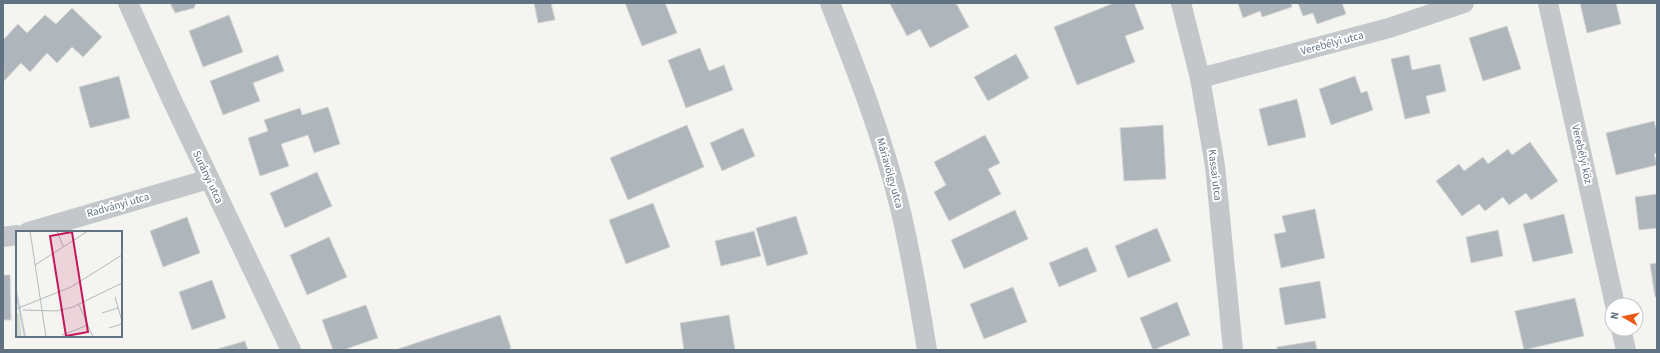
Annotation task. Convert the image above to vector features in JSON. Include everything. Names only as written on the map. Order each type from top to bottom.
[{"type":"street","name":"Surányi utca","points":[[128,3],[290,350]]},
{"type":"street","name":"Máriavölgy utca","points":[[830,3],[862,85],[899,204],[912,263],[927,350]]},
{"type":"street","name":"Kassai utca","points":[[1181,3],[1200,78],[1215,166],[1233,350]]},
{"type":"street","name":"Verebélyi utca","points":[[1200,78],[1389,28],[1464,3]]},
{"type":"street","name":"Verebélyi köz","points":[[1548,3],[1613,297]]},
{"type":"street","name":"Radványi utca","points":[[31,231],[209,179]]},
{"type":"street","points":[[3,237],[16,235]]},
{"type":"street","points":[[1623,337],[1626,350]]},
{"type":"building","points":[[170,3],[196,3],[194,8],[175,13]]},
{"type":"building","points":[[534,3],[551,3],[555,20],[538,23]]},
{"type":"building","points":[[625,3],[665,3],[677,33],[642,46]]},
{"type":"building","points":[[956,3],[969,27],[930,48],[920,29],[907,36],[890,4]]},
{"type":"building","points":[[1114,3],[1134,3],[1144,29],[1125,36],[1135,62],[1077,85],[1054,27]]},
{"type":"building","points":[[1238,3],[1291,3],[1292,7],[1262,17],[1260,11],[1243,18]]},
{"type":"building","points":[[1298,3],[1342,3],[1346,14],[1317,24],[1313,13],[1303,16]]},
{"type":"building","points":[[1580,3],[1616,3],[1621,24],[1587,33]]},
{"type":"building","points":[[72,8],[102,37],[83,57],[72,47],[57,63],[47,53],[30,72],[21,63],[4,81],[3,40],[18,24],[27,33],[45,15],[56,24]]},
{"type":"building","points":[[229,15],[243,52],[203,67],[189,31]]},
{"type":"building","points":[[1507,26],[1521,69],[1483,81],[1469,38]]},
{"type":"building","points":[[700,48],[709,71],[724,65],[733,90],[686,108],[668,60]]},
{"type":"building","points":[[1016,54],[1029,78],[988,101],[974,77]]},
{"type":"building","points":[[278,55],[284,71],[253,83],[260,101],[223,115],[210,81]]},
{"type":"building","points":[[1409,55],[1412,70],[1440,64],[1446,91],[1426,96],[1430,113],[1405,119],[1391,59]]},
{"type":"building","points":[[119,76],[130,118],[90,128],[79,87]]},
{"type":"building","points":[[1355,76],[1361,93],[1367,91],[1373,110],[1331,125],[1319,89]]},
{"type":"building","points":[[1297,99],[1306,137],[1268,146],[1259,109]]},
{"type":"building","points":[[328,107],[340,144],[314,153],[308,135],[281,144],[289,166],[260,176],[248,138],[268,131],[264,120],[300,108],[302,115]]},
{"type":"building","points":[[1654,121],[1657,132],[1657,153],[1654,154],[1657,165],[1616,175],[1606,133]]},
{"type":"building","points":[[687,125],[704,167],[628,200],[610,158]]},
{"type":"building","points":[[1163,125],[1166,179],[1124,181],[1120,128]]},
{"type":"building","points":[[743,128],[755,156],[722,171],[710,143]]},
{"type":"building","points":[[985,135],[1000,163],[988,169],[1001,194],[949,221],[934,192],[946,185],[934,162]]},
{"type":"building","points":[[1530,142],[1558,181],[1531,200],[1526,193],[1509,205],[1503,197],[1485,211],[1479,204],[1462,216],[1436,181],[1459,164],[1464,171],[1483,157],[1488,164],[1508,149],[1512,155]]},
{"type":"building","points":[[317,172],[332,206],[285,228],[270,193]]},
{"type":"building","points":[[1657,194],[1657,228],[1639,230],[1635,197]]},
{"type":"building","points":[[653,203],[670,247],[626,264],[609,220]]},
{"type":"building","points":[[1315,209],[1325,258],[1281,268],[1274,234],[1286,232],[1282,216]]},
{"type":"building","points":[[1015,210],[1028,239],[964,269],[951,240]]},
{"type":"building","points":[[1564,214],[1573,253],[1533,262],[1523,224]]},
{"type":"building","points":[[796,216],[808,254],[767,266],[756,228]]},
{"type":"building","points":[[187,217],[200,253],[163,267],[150,231]]},
{"type":"building","points":[[1157,228],[1171,261],[1128,278],[1115,246]]},
{"type":"building","points":[[1498,230],[1503,256],[1471,263],[1466,237]]},
{"type":"building","points":[[754,231],[761,256],[721,266],[715,241]]},
{"type":"building","points":[[329,237],[347,277],[307,295],[290,255]]},
{"type":"building","points":[[1087,247],[1097,271],[1059,287],[1049,263]]},
{"type":"building","points":[[1657,263],[1657,297],[1655,297],[1650,264]]},
{"type":"building","points":[[3,275],[10,275],[11,320],[3,320]]},
{"type":"building","points":[[212,280],[226,318],[192,330],[179,292]]},
{"type":"building","points":[[1320,281],[1326,318],[1285,325],[1279,288]]},
{"type":"building","points":[[1013,287],[1027,322],[984,339],[970,304]]},
{"type":"building","points":[[1575,298],[1584,336],[1524,350],[1515,311]]},
{"type":"building","points":[[1177,302],[1190,335],[1153,350],[1140,318]]},
{"type":"building","points":[[366,305],[378,338],[343,350],[333,350],[322,320]]},
{"type":"building","points":[[500,315],[511,348],[507,350],[395,350]]},
{"type":"building","points":[[729,315],[735,350],[684,350],[680,323]]},
{"type":"building","points":[[245,341],[248,350],[214,350]]},
{"type":"building","points":[[1315,341],[1317,350],[1277,350],[1277,347]]}]
